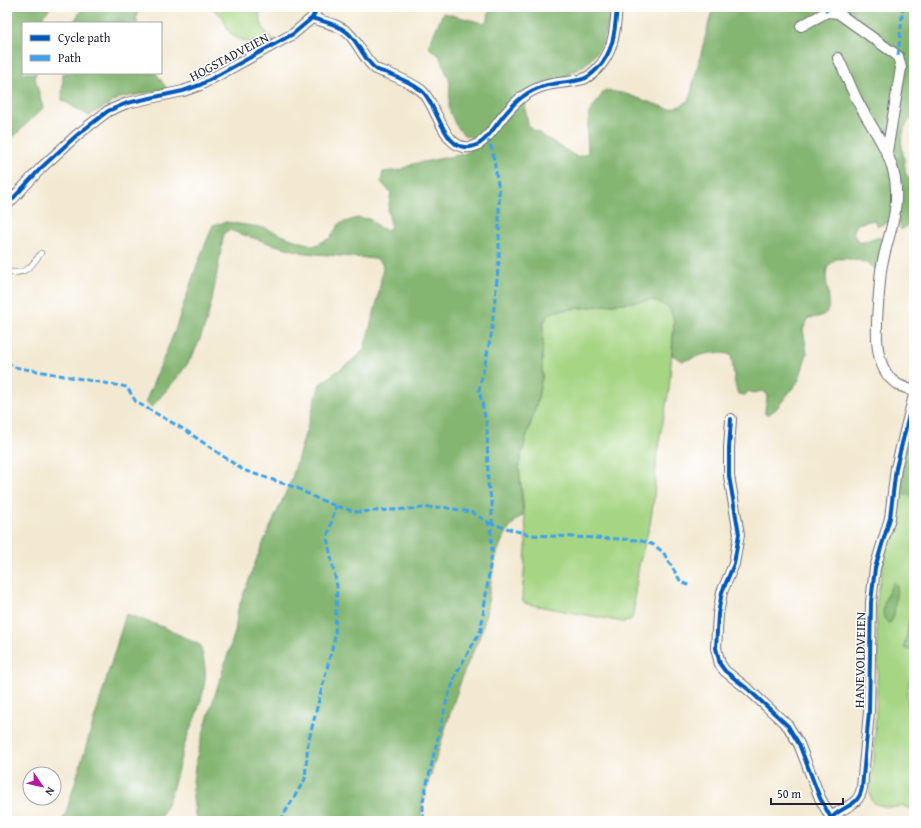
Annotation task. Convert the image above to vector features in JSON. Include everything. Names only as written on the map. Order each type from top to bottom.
[{"type":"street","name":"HOGSTADVEIEN","points":[[7,206],[51,158],[77,135],[108,111],[127,102],[183,91],[200,86],[293,34],[312,18],[318,7]]},
{"type":"street","points":[[312,18],[335,25],[348,33],[376,69],[414,85],[424,92],[450,139],[457,144],[466,147],[475,146],[486,138],[505,114],[525,94],[548,85],[583,79],[592,74],[605,60],[613,43],[617,7]]},
{"type":"street","points":[[801,26],[827,12],[838,14],[898,56],[901,68],[887,152]]},
{"type":"street","points":[[838,58],[857,100],[887,152],[895,179],[896,205],[891,233],[882,266],[876,324],[877,347],[882,363],[889,376],[897,383],[914,391]]},
{"type":"street","name":"HANEVOLDVEIEN","points":[[731,419],[729,476],[739,534],[734,564],[722,592],[718,614],[716,648],[720,664],[725,671],[749,690],[788,726],[799,744],[820,798],[830,819],[837,812],[857,801],[861,796],[869,705],[871,602],[875,568],[890,518],[896,468],[914,395]]},
{"type":"lane","points":[[7,272],[18,273],[25,271],[31,267],[41,253]]},
{"type":"green space","points":[[7,7],[51,7],[43,16],[43,22],[22,22],[22,74],[36,74],[35,78],[43,108],[7,143]]},
{"type":"green space","points":[[83,7],[138,7],[136,19],[138,22],[74,22]]},
{"type":"green space","points":[[210,7],[258,7],[262,26],[275,40],[260,48],[235,37],[229,32],[223,17]]},
{"type":"green space","points":[[489,7],[613,7],[602,43],[589,61],[569,74],[526,91],[524,104],[529,127],[577,157],[588,153],[587,134],[589,113],[605,90],[626,94],[669,109],[681,106],[689,100],[713,7],[914,7],[914,114],[905,126],[901,140],[906,174],[914,183],[914,219],[901,230],[898,217],[878,226],[874,220],[857,224],[853,234],[860,243],[874,238],[881,238],[883,245],[878,267],[874,269],[866,263],[856,260],[835,259],[828,267],[826,277],[829,308],[819,317],[808,318],[803,330],[807,353],[799,380],[777,408],[768,415],[765,414],[767,394],[763,391],[753,393],[749,391],[745,395],[738,394],[735,385],[731,355],[724,353],[712,353],[683,361],[672,355],[674,322],[669,308],[659,302],[650,300],[555,311],[549,315],[543,324],[542,378],[537,402],[519,466],[523,515],[508,531],[497,552],[483,627],[459,686],[427,787],[422,807],[422,821],[196,821],[192,790],[196,759],[235,632],[238,609],[260,550],[291,481],[320,384],[357,357],[364,348],[377,302],[383,268],[382,263],[376,259],[305,253],[229,230],[224,233],[209,313],[198,344],[183,370],[152,407],[145,403],[174,333],[197,265],[213,225],[226,222],[265,228],[314,246],[330,238],[339,224],[357,218],[370,219],[380,228],[387,230],[391,226],[388,210],[391,193],[381,182],[383,172],[400,170],[413,164],[464,154],[477,145],[475,138],[464,135],[455,124],[449,109],[450,82],[439,55],[428,47],[443,13],[483,23],[488,20]]},
{"type":"green space","points":[[63,74],[157,74],[167,89],[120,98],[89,116],[62,100]]},
{"type":"green space","points":[[650,300],[660,302],[666,306],[671,312],[674,322],[669,390],[657,452],[654,499],[650,524],[639,565],[634,613],[632,618],[629,621],[623,622],[527,604],[523,602],[522,596],[526,530],[519,466],[537,402],[542,378],[543,324],[545,319],[555,311]]},
{"type":"green space","points":[[914,417],[914,497],[905,494],[897,477]]},
{"type":"green space","points":[[898,493],[914,497],[914,602],[908,625],[905,649],[914,649],[914,677],[910,679],[907,692],[908,718],[914,724],[914,810],[903,806],[885,807],[874,803],[871,800],[870,792],[874,756],[878,660],[876,606],[886,545]]},
{"type":"green space","points":[[894,582],[897,585],[894,615],[889,623],[885,620],[883,609],[886,597]]},
{"type":"green space","points":[[914,602],[914,649],[905,649],[904,646]]},
{"type":"green space","points":[[126,614],[163,627],[200,645],[204,660],[205,681],[203,694],[186,740],[172,792],[158,821],[60,821],[65,816]]},
{"type":"marked path","points":[[825,7],[827,12]]},
{"type":"marked path","points":[[898,56],[903,7]]},
{"type":"marked path","points":[[486,137],[492,149],[499,190],[499,260],[491,336],[479,390],[487,426],[488,484],[492,503],[492,529]]},
{"type":"marked path","points":[[7,362],[14,367],[127,387],[136,402],[185,430],[243,470],[297,488],[336,506],[357,512],[442,507],[471,512],[488,522],[491,533],[492,552],[481,630],[456,674],[446,703],[423,801],[423,821]]},
{"type":"marked path","points":[[280,821],[305,779],[308,743],[335,637],[337,586],[327,538],[336,506]]},
{"type":"marked path","points":[[489,523],[530,535],[639,540],[654,545],[663,552],[681,582],[690,586]]},
{"type":"cycle path","points":[[7,205],[41,168],[77,135],[108,111],[127,103],[183,91],[200,85],[293,34],[312,18],[318,7]]},
{"type":"cycle path","points":[[312,18],[340,27],[352,37],[368,61],[376,69],[406,81],[422,91],[428,98],[449,137],[455,144],[464,147],[474,146],[483,141],[509,109],[527,94],[538,88],[585,78],[594,72],[603,62],[613,40],[617,7]]},
{"type":"cycle path","points":[[829,821],[838,812],[857,800],[862,788],[869,712],[871,602],[875,568],[890,518],[896,468],[914,395]]},
{"type":"cycle path","points":[[731,419],[729,476],[739,534],[734,564],[722,592],[718,614],[716,648],[720,664],[725,671],[749,690],[788,726],[799,744],[820,798],[831,818]]}]
